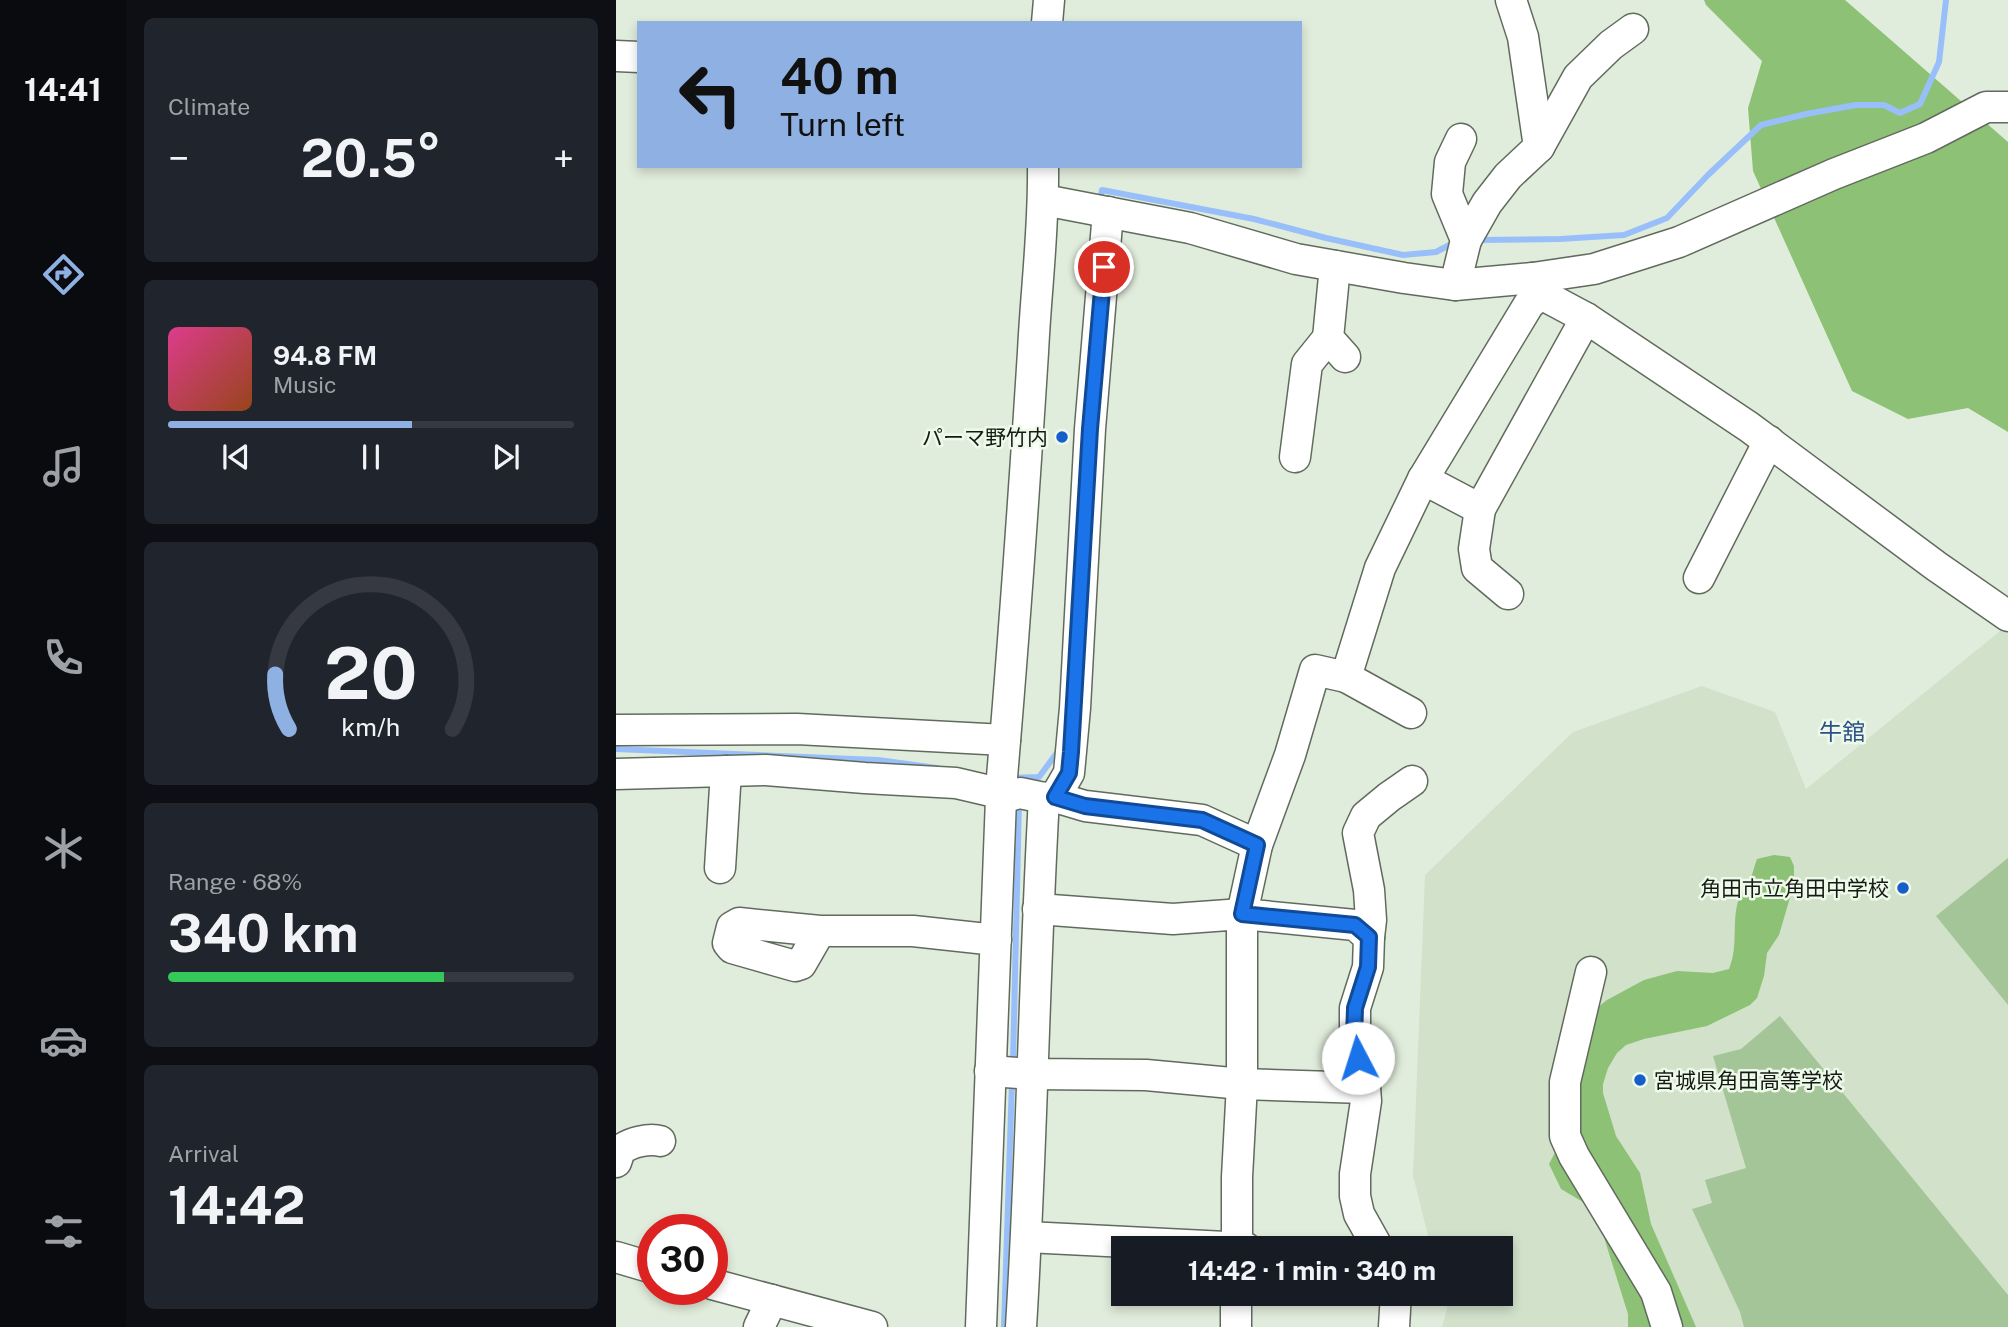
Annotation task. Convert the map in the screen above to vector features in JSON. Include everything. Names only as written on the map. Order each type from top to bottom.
[{"type":"street","points":[[1511,0],[1523,37],[1539,147]]},
{"type":"street","points":[[1455,285],[1466,240],[1487,203],[1508,176],[1539,147],[1578,77],[1611,45],[1633,29]]},
{"type":"street","points":[[616,56],[637,57]]},
{"type":"street","points":[[1044,200],[1191,228],[1296,258],[1335,265],[1455,285],[1537,286],[1679,242],[1834,174],[1926,138],[1986,107],[2008,107]]},
{"type":"street","points":[[1461,139],[1450,162],[1447,194],[1466,240]]},
{"type":"street","points":[[981,1327],[1002,777],[1027,453],[1044,168]]},
{"type":"street","points":[[1021,1327],[1027,1237],[1038,909],[1049,797],[1069,773],[1090,429],[1108,212]]},
{"type":"street","points":[[1295,457],[1307,363],[1336,348],[1335,265]]},
{"type":"street","points":[[1537,286],[1769,441],[1936,566],[2008,616]]},
{"type":"street","points":[[1346,677],[1380,568],[1423,479],[1529,304],[1537,286]]},
{"type":"street","points":[[1508,594],[1477,568],[1474,549],[1480,509],[1586,318]]},
{"type":"street","points":[[1699,578],[1769,441]]},
{"type":"street","points":[[1423,479],[1480,509]]},
{"type":"street","points":[[1237,1236],[1242,1084],[1242,914],[1257,845],[1290,755],[1315,670],[1346,677],[1411,713]]},
{"type":"street","points":[[616,730],[797,729],[1005,740]]},
{"type":"street","points":[[616,774],[766,770],[956,783],[1002,796],[1020,793],[1085,806],[1202,820],[1257,845]]},
{"type":"street","points":[[720,868],[726,771]]},
{"type":"street","points":[[1371,1236],[1359,1214],[1354,1174],[1365,1115],[1365,1088],[1354,1038],[1355,1008],[1368,967],[1371,920],[1369,890],[1358,832],[1366,816],[1412,781]]},
{"type":"street","points":[[1038,909],[1173,919],[1242,914],[1355,925],[1369,937]]},
{"type":"street","points":[[820,931],[913,931],[996,940]]},
{"type":"street","points":[[1591,972],[1565,1082],[1565,1136],[1574,1156],[1656,1292],[1667,1327]]},
{"type":"street","points":[[990,1071],[1146,1075],[1242,1084],[1365,1088]]},
{"type":"street","points":[[616,1162],[620,1151],[628,1146],[648,1140],[660,1141]]},
{"type":"street","points":[[1027,1237],[1111,1241]]},
{"type":"street","points":[[616,1257],[637,1263]]},
{"type":"street","points":[[728,1288],[872,1327]]},
{"type":"street","points":[[759,1327],[772,1300]]},
{"type":"street","points":[[1236,1306],[1236,1327]]},
{"type":"street","points":[[1394,1327],[1395,1306]]},
{"type":"shaded area","name":"宮城県角田高等学校","points":[[2005,627],[2008,631],[2008,1327],[1442,1327],[1446,1306],[1513,1306],[1513,1236],[1428,1236],[1413,1175],[1425,875],[1573,732],[1702,686],[1775,712],[1806,789]]},
{"type":"green space","points":[[1704,0],[1845,0],[2008,142],[2008,432],[1968,408],[1908,419],[1852,391],[1753,171],[1748,108],[1762,61]]},
{"type":"green space","points":[[1774,855],[1790,857],[1794,866],[1794,884],[1779,935],[1767,953],[1757,998],[1750,1005],[1707,1026],[1626,1045],[1617,1053],[1608,1068],[1603,1084],[1603,1093],[1616,1136],[1640,1173],[1651,1224],[1696,1327],[1628,1327],[1628,1314],[1602,1231],[1583,1202],[1561,1189],[1549,1164],[1573,1108],[1597,1008],[1644,980],[1677,971],[1713,973],[1729,969],[1734,951],[1735,916],[1740,896],[1748,885],[1757,859]]},
{"type":"green space","points":[[2008,858],[2008,1005],[1936,916]]},
{"type":"green space","points":[[1780,1016],[2008,1295],[2008,1327],[1744,1327],[1740,1312],[1692,1209],[1712,1203],[1705,1180],[1746,1168],[1713,1056],[1741,1049]]},
{"type":"waterway","points":[[1476,240],[1624,235],[1667,218],[1761,125],[1856,105],[1884,105],[1900,113],[1920,104],[1939,62],[1946,0]]},
{"type":"waterway","points":[[1100,202],[1102,190],[1254,219],[1403,255],[1436,252],[1455,242]]},
{"type":"waterway","points":[[616,749],[878,760],[937,768]]},
{"type":"waterway","points":[[1010,778],[1039,777],[1059,750]]},
{"type":"waterway","points":[[1013,1063],[1019,801]]},
{"type":"waterway","points":[[1004,1327],[1012,1081]]},
{"type":"place","name":"パーマ野竹内","points":[[1062,437]]},
{"type":"place","name":"角田市立角田中学校","points":[[1903,888]]},
{"type":"place","name":"宮城県角田高等学校","points":[[1640,1080]]},
{"type":"district","name":"牛舘","points":[[1842,731]]},
{"type":"route","points":[[1104,267],[1090,429],[1071,752],[1069,773],[1055,797],[1085,806],[1202,820],[1257,845],[1242,914],[1355,925],[1369,937],[1368,967],[1355,1008],[1354,1038],[1358,1058]]}]
